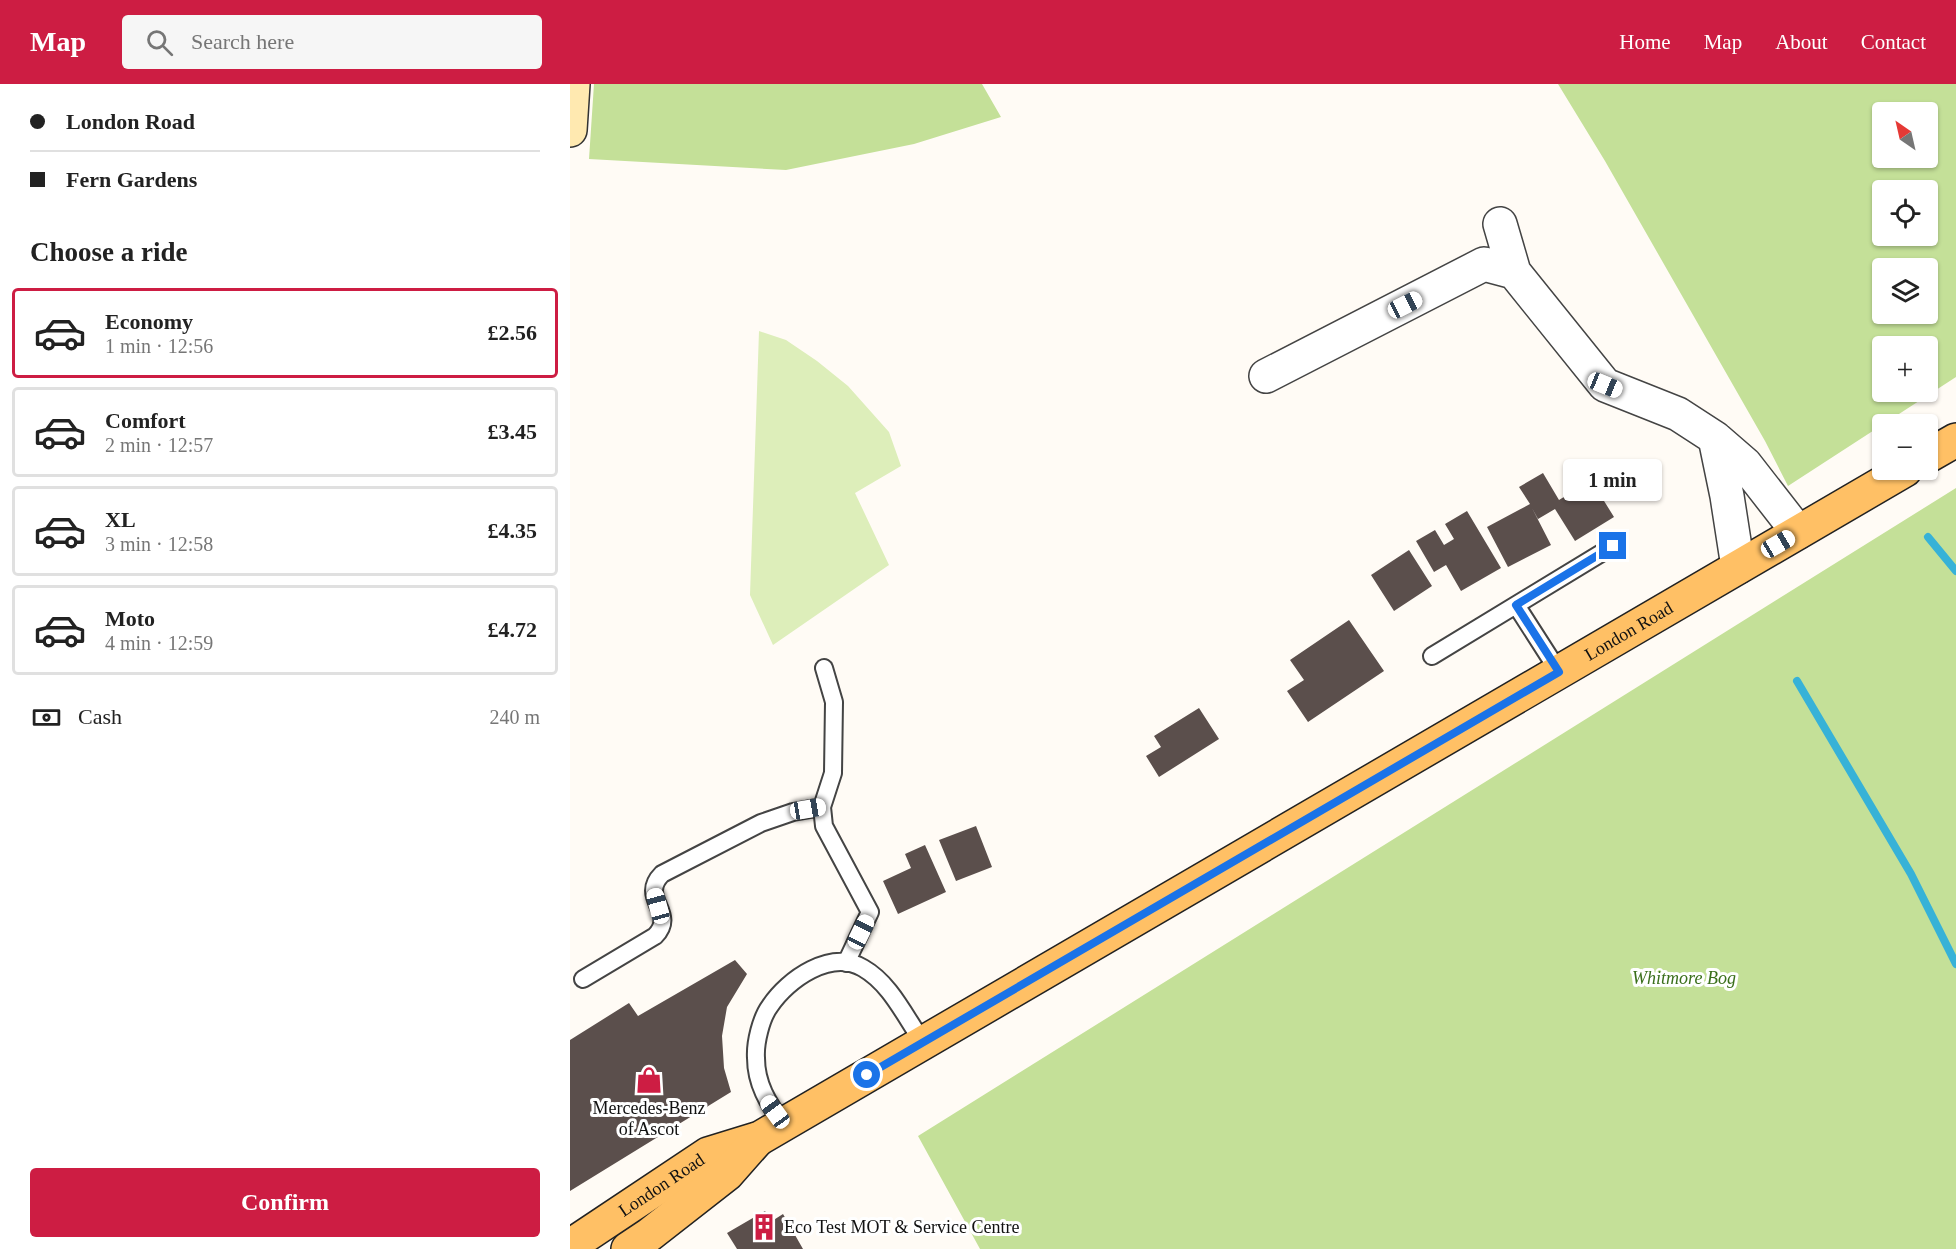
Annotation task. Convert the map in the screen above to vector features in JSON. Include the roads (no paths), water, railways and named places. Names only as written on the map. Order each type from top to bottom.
[{"type":"main road","points":[[1938,450],[1956,440]]},
{"type":"main road","name":"London Road","points":[[570,1246],[708,1154],[772,1131],[1888,480]]},
{"type":"main road","name":"London Road","points":[[628,1249],[727,1174],[772,1131]]},
{"type":"street","points":[[570,129],[573,84]]},
{"type":"street","points":[[1500,224],[1514,272],[1605,385],[1678,414],[1714,438],[1745,464],[1798,532]]},
{"type":"street","points":[[1266,376],[1484,264],[1514,272]]},
{"type":"street","points":[[1714,438],[1727,496],[1738,567]]},
{"type":"lane","points":[[1432,656],[1613,546]]},
{"type":"lane","points":[[1516,605],[1559,672]]},
{"type":"lane","points":[[824,668],[834,702],[833,773],[822,807],[824,826],[870,912],[846,963]]},
{"type":"lane","points":[[583,979],[655,936],[662,929],[663,920],[653,888],[655,881],[662,874],[761,823],[793,812],[822,807]]},
{"type":"lane","points":[[772,1131],[766,1100],[758,1079],[756,1056],[762,1021],[770,1006],[790,984],[810,970],[833,962],[862,967],[881,982],[923,1042]]},
{"type":"waterway","points":[[1928,537],[1956,571]]},
{"type":"waterway","points":[[1797,681],[1911,874],[1956,964]]},
{"type":"place","name":"Mercedes-Benz of Ascot","points":[[649,1080]]},
{"type":"place","name":"Eco Test MOT & Service Centre","points":[[764,1227]]},
{"type":"park label","name":"Whitmore Bog","points":[[1684,978]]}]
